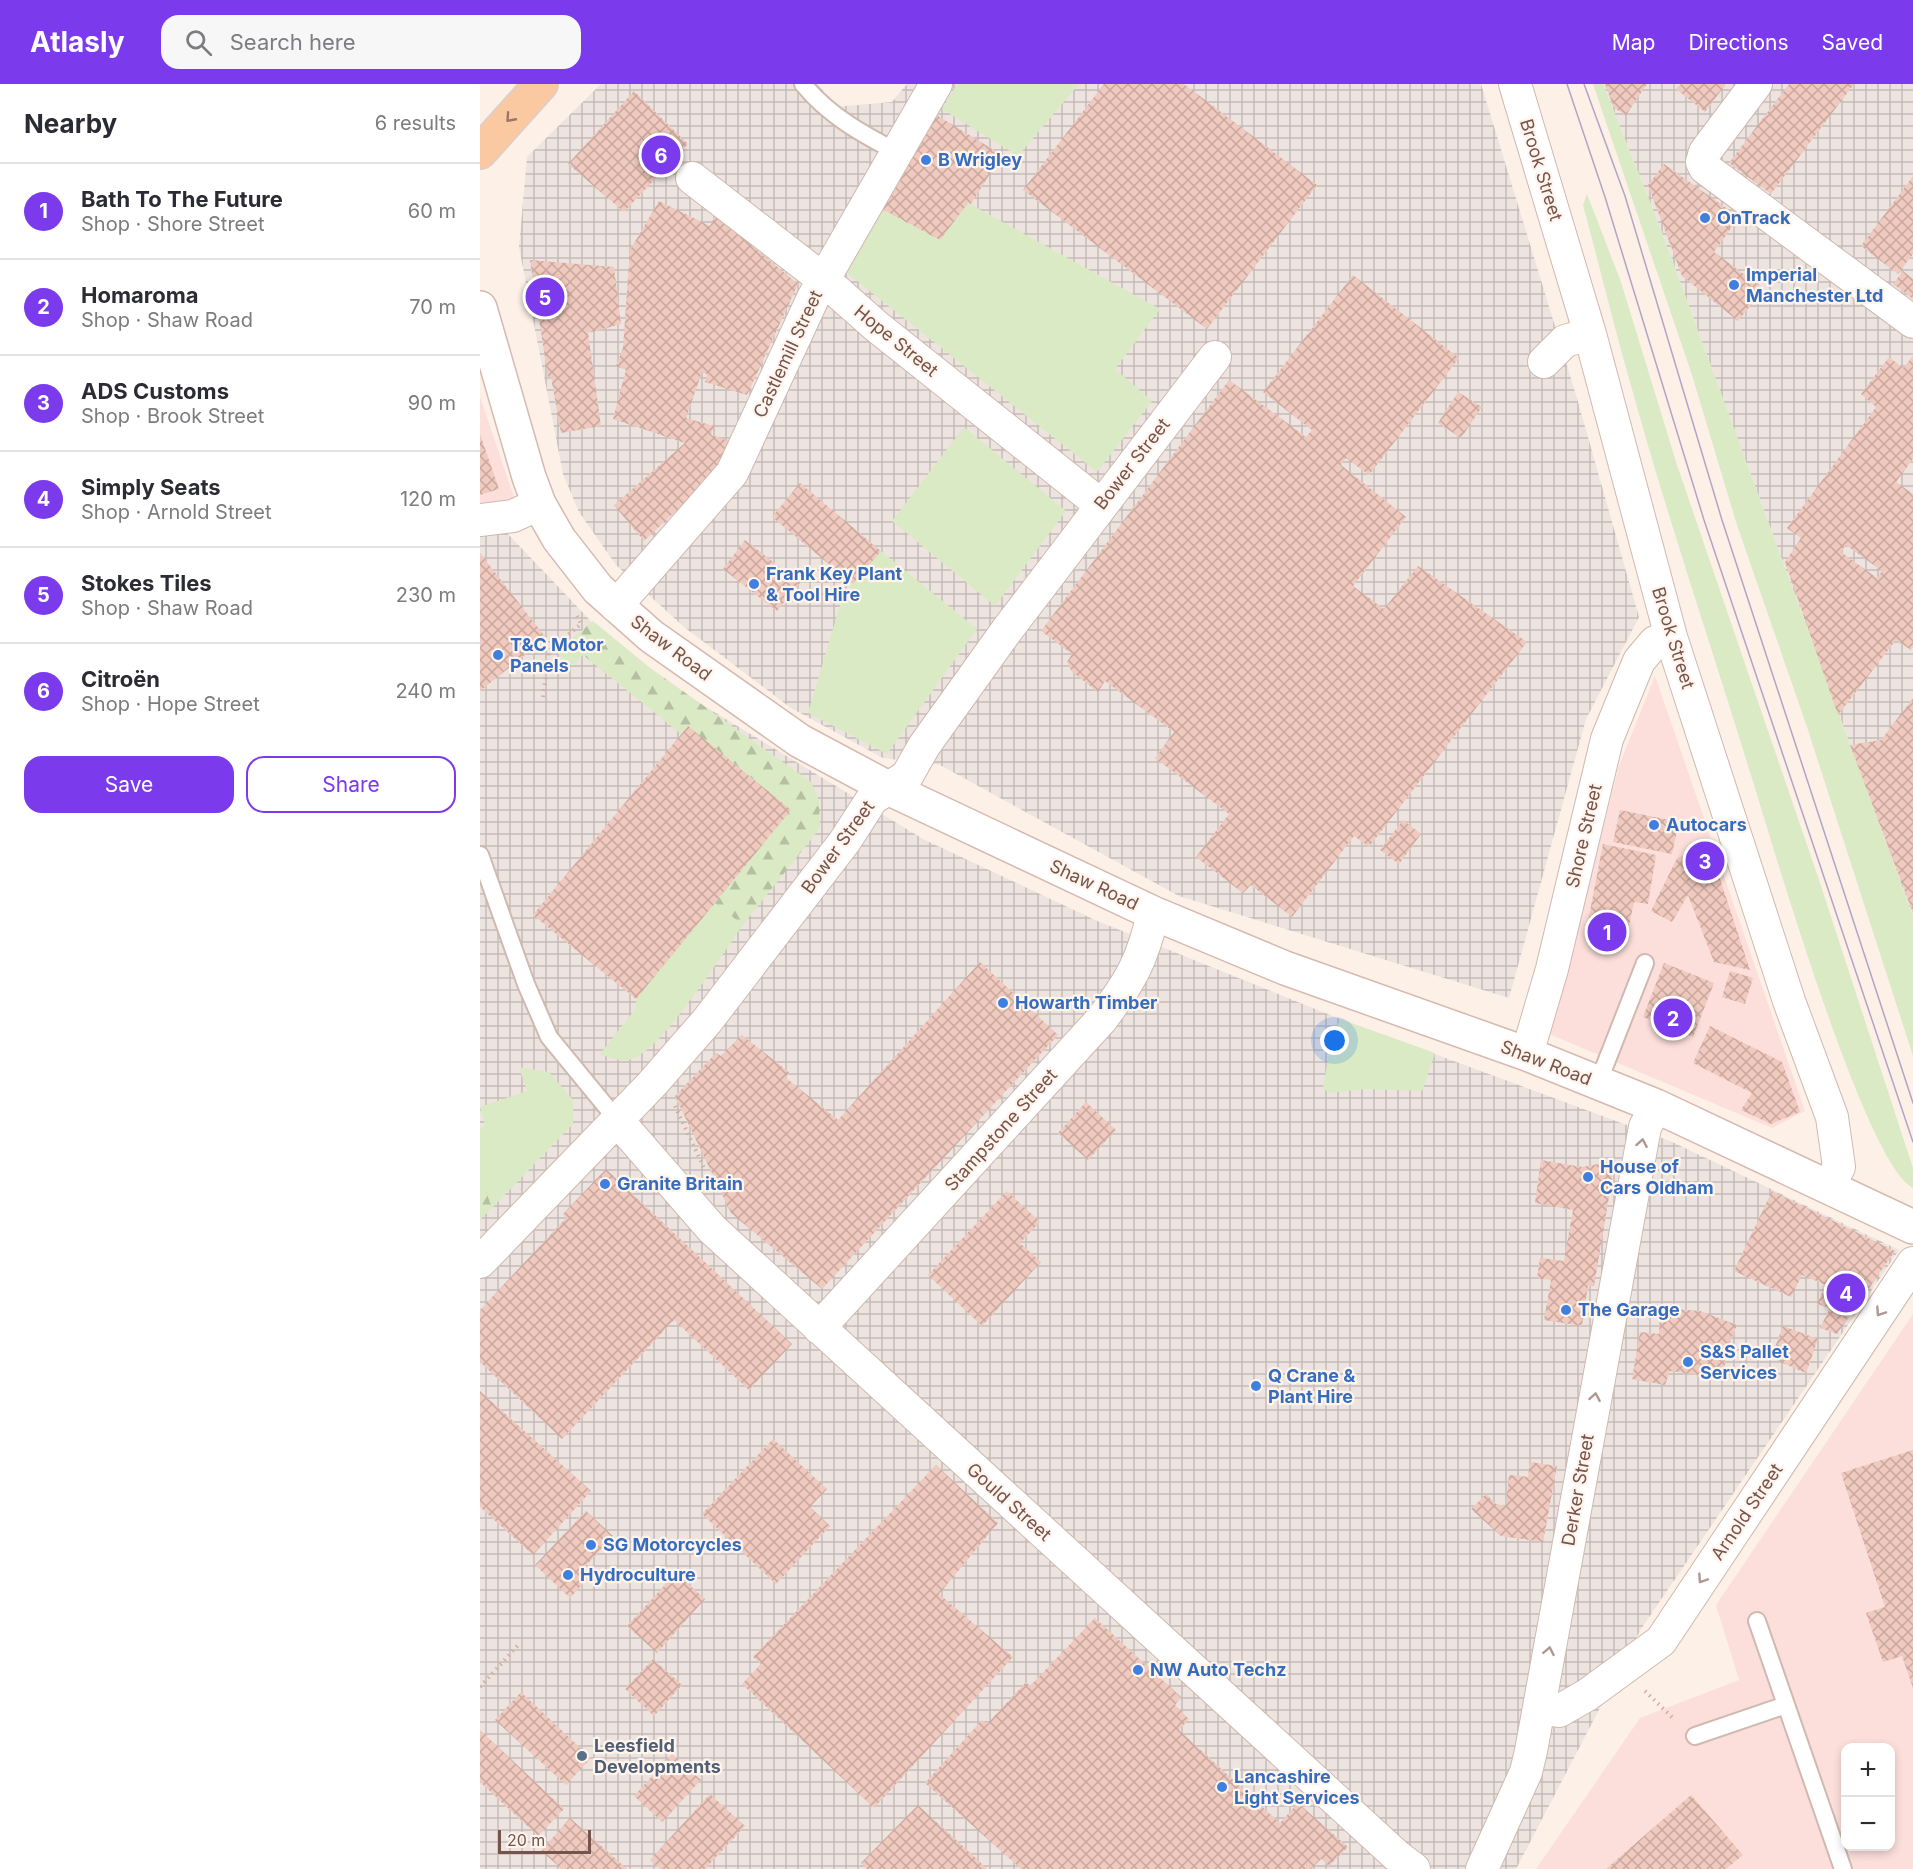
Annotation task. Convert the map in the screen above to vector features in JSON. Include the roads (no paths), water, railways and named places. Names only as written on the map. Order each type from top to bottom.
[{"type":"main road","points":[[480,152],[541,84]]},
{"type":"main road","name":"Shaw Road","points":[[480,308],[539,504],[559,539],[598,589],[651,636],[800,741],[888,788],[1153,913],[1285,968],[1527,1054],[1656,1106],[1913,1227]]},
{"type":"street","name":"Castlemill Street","points":[[616,606],[732,473],[813,298],[936,84]]},
{"type":"street","name":"Brook Street","points":[[1515,84],[1590,334],[1671,637],[1785,991],[1832,1117],[1839,1167],[1829,1186]]},
{"type":"street","points":[[1756,84],[1705,152],[1702,162],[1705,168],[1913,322]]},
{"type":"street","name":"Hope Street","points":[[692,178],[824,280],[876,326],[1101,505]]},
{"type":"street","points":[[1544,362],[1565,341],[1590,334]]},
{"type":"street","name":"Bower Street","points":[[480,1262],[618,1121],[707,1021],[845,841],[872,798],[907,776],[924,746],[1007,630],[1215,357]]},
{"type":"street","points":[[480,520],[513,516],[539,504]]},
{"type":"street","name":"Shore Street","points":[[1527,1054],[1552,969],[1607,739],[1639,661],[1655,642],[1671,637]]},
{"type":"street","name":"Stampstone Street","points":[[819,1328],[1101,1020],[1130,982],[1148,935],[1153,913]]},
{"type":"street","name":"Derker Street","points":[[1482,1869],[1526,1772],[1645,1127],[1656,1106]]},
{"type":"street","name":"Gould Street","points":[[618,1121],[712,1229],[1397,1856],[1414,1869]]},
{"type":"street","name":"Arnold Street","points":[[1539,1708],[1559,1711],[1587,1695],[1661,1641],[1913,1263]]},
{"type":"lane","points":[[803,84],[834,115],[869,138],[897,152]]},
{"type":"lane","points":[[480,855],[526,984],[549,1037],[618,1121]]},
{"type":"lane","points":[[1598,1083],[1645,963]]},
{"type":"lane","points":[[1757,1621],[1843,1869]]},
{"type":"lane","points":[[1695,1736],[1786,1705]]},
{"type":"tram line","points":[[1567,84],[1605,197],[1704,520],[1913,1142]]},
{"type":"tram line","points":[[1584,84],[1625,196],[1722,520],[1913,1103]]},
{"type":"place","name":"Citroën","points":[[661,155]]},
{"type":"place","name":"B Wrigley","points":[[926,160]]},
{"type":"place","name":"OnTrack","points":[[1705,218]]},
{"type":"place","name":"Imperial Manchester Ltd","points":[[1734,285]]},
{"type":"place","name":"Stokes Tiles","points":[[545,297]]},
{"type":"place","name":"Frank Key Plant & Tool Hire","points":[[754,584]]},
{"type":"place","name":"T&C Motor Panels","points":[[498,655]]},
{"type":"place","name":"Autocars","points":[[1654,825]]},
{"type":"place","name":"ADS Customs","points":[[1705,861]]},
{"type":"place","name":"Bath To The Future","points":[[1607,932]]},
{"type":"place","name":"Howarth Timber","points":[[1003,1003]]},
{"type":"place","name":"Homaroma","points":[[1673,1018]]},
{"type":"place","name":"House of Cars Oldham","points":[[1588,1177]]},
{"type":"place","name":"Granite Britain","points":[[605,1184]]},
{"type":"place","name":"Simply Seats","points":[[1846,1293]]},
{"type":"place","name":"The Garage","points":[[1566,1310]]},
{"type":"place","name":"S&S Pallet Services","points":[[1688,1362]]},
{"type":"place","name":"Q Crane & Plant Hire","points":[[1256,1386]]},
{"type":"place","name":"SG Motorcycles","points":[[591,1545]]},
{"type":"place","name":"Hydroculture","points":[[568,1575]]},
{"type":"place","name":"NW Auto Techz","points":[[1138,1670]]},
{"type":"place","name":"Leesfield Developments","points":[[582,1756]]},
{"type":"place","name":"Lancashire Light Services","points":[[1222,1787]]}]
